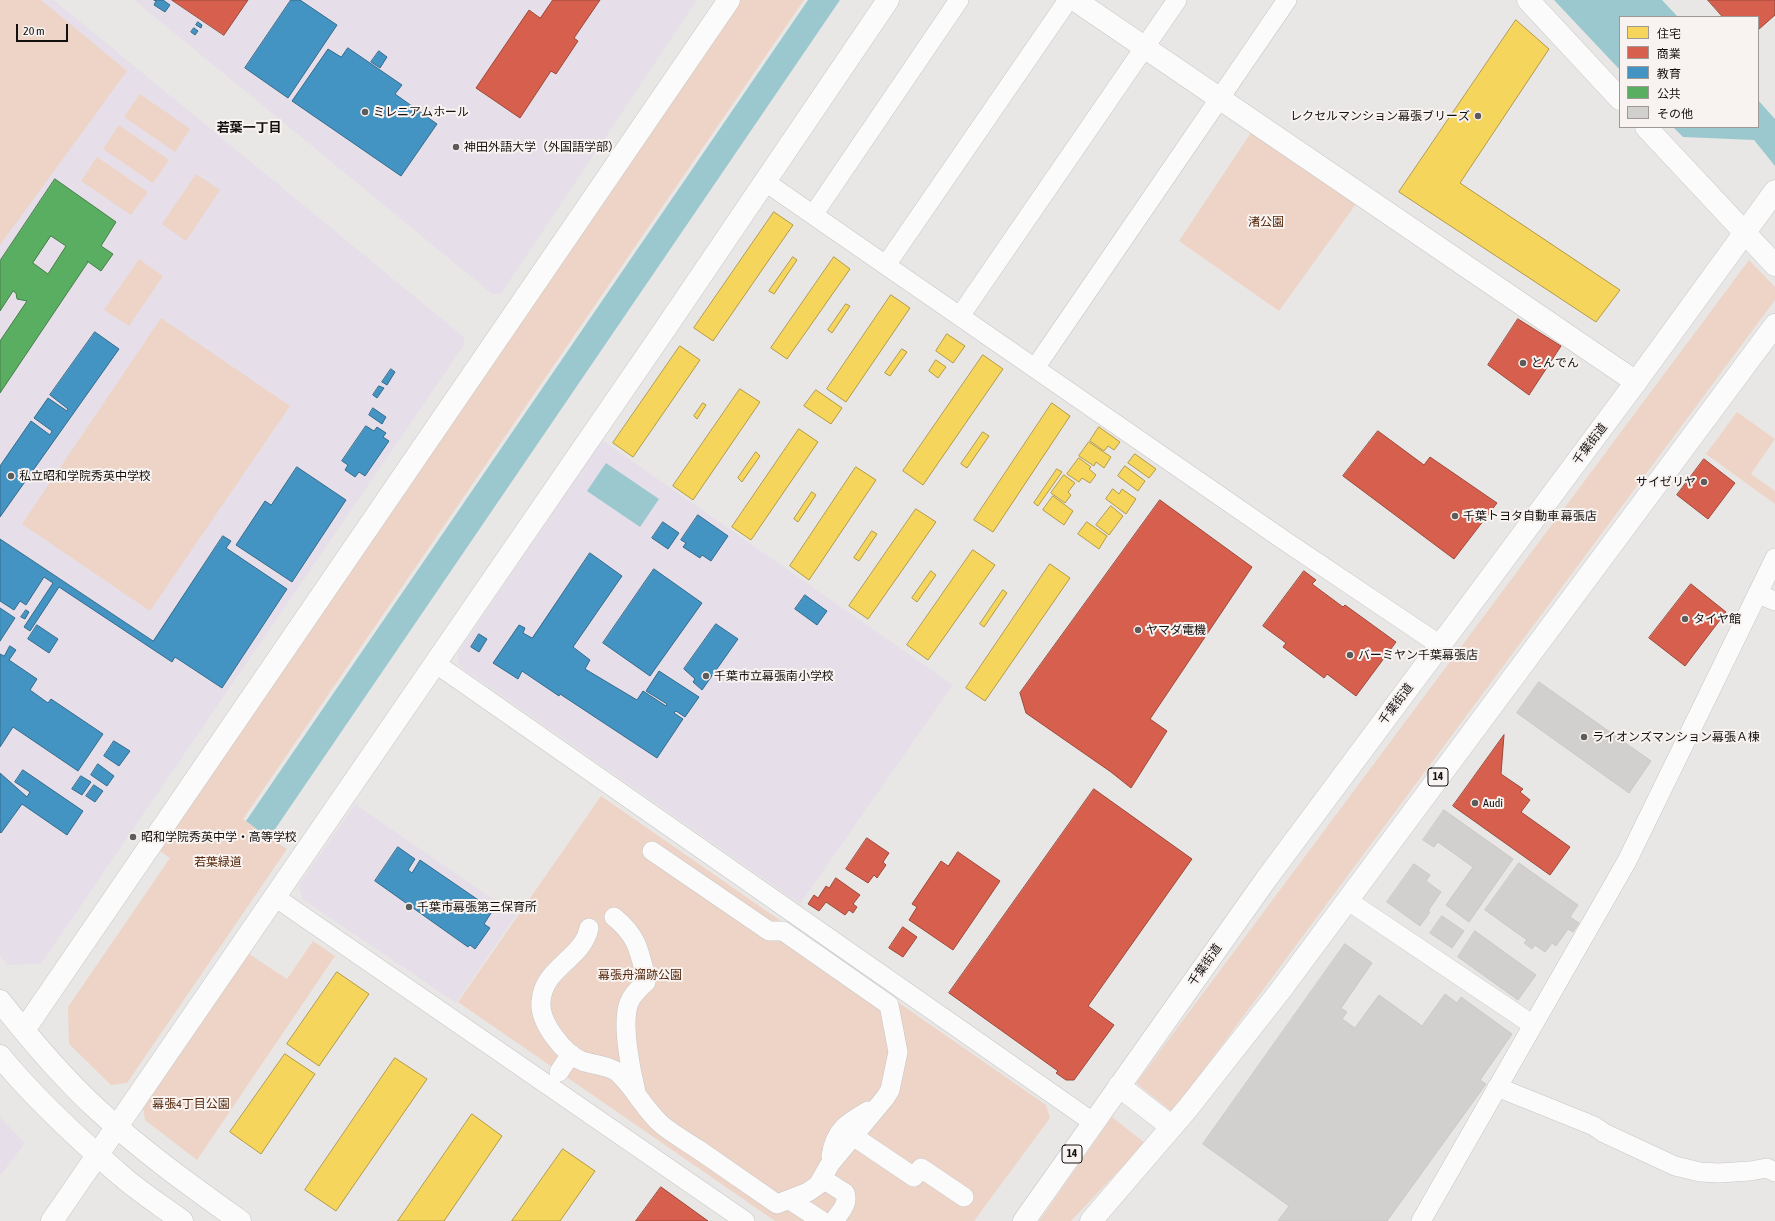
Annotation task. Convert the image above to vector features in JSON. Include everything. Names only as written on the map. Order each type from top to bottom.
[{"type":"main road","points":[[24,1030],[729,0]]},
{"type":"main road","points":[[52,1221],[661,335],[888,0]]},
{"type":"main road","points":[[1075,0],[1636,382]]},
{"type":"main road","points":[[1528,0],[1619,98]]},
{"type":"main road","points":[[1647,128],[1746,232],[1775,265]]},
{"type":"main road","name":"千葉街道","points":[[1024,1221],[1267,878],[1636,382],[1775,191]]},
{"type":"main road","name":"14","points":[[1092,1221],[1172,1127],[1280,991],[1775,324]]},
{"type":"main road","points":[[0,1001],[83,1096],[116,1126],[162,1164],[240,1221]]},
{"type":"main road","points":[[0,1056],[31,1091],[97,1154],[126,1180],[182,1221]]},
{"type":"main road","points":[[1120,1086],[1172,1127]]},
{"type":"street","points":[[813,215],[959,0]]},
{"type":"street","points":[[886,265],[1068,0]]},
{"type":"street","points":[[960,316],[1177,0]]},
{"type":"street","points":[[1035,368],[1287,0]]},
{"type":"street","points":[[764,182],[1285,541],[1440,645]]},
{"type":"street","points":[[1421,1221],[1630,854],[1766,597],[1775,558]]},
{"type":"street","points":[[435,663],[1094,1123]]},
{"type":"street","points":[[652,851],[769,930],[783,931],[889,1005],[898,1052],[890,1090],[853,1136],[818,1185],[808,1192],[778,1206]]},
{"type":"street","points":[[275,896],[745,1221]]},
{"type":"street","points":[[1347,900],[1533,1025]]},
{"type":"street","points":[[614,917],[626,927],[636,942],[646,978],[646,982],[633,996],[629,1004],[626,1026],[630,1060],[637,1096]]},
{"type":"street","points":[[589,928],[588,935],[583,944],[550,976],[542,993],[541,1003],[544,1020],[553,1034],[571,1054],[580,1060],[613,1069],[622,1067],[630,1060]]},
{"type":"street","points":[[559,1072],[571,1054]]},
{"type":"street","points":[[613,1069],[626,1081],[655,1118],[664,1126],[778,1206],[822,1221]]},
{"type":"street","points":[[1496,1087],[1594,1126],[1675,1166],[1700,1172],[1719,1173],[1750,1171],[1767,1168],[1775,1172]]},
{"type":"street","points":[[827,1172],[832,1149],[841,1129],[849,1122],[878,1106]]},
{"type":"street","points":[[853,1136],[914,1177],[921,1168],[964,1197]]},
{"type":"street","points":[[827,1172],[845,1193],[847,1202],[834,1221]]},
{"type":"shaded area","points":[[0,0],[54,0],[464,337],[464,345],[41,964],[7,965],[0,955]]},
{"type":"shaded area","name":"神田外語大学（外国語学部）","points":[[134,0],[697,0],[501,294],[492,294]]},
{"type":"shaded area","name":"千葉市立幕張南小学校","points":[[602,440],[953,685],[800,904],[459,666],[457,654]]},
{"type":"shaded area","name":"千葉市幕張第三保育所","points":[[355,804],[516,915],[456,1003],[302,899],[299,885]]},
{"type":"shaded area","points":[[0,1117],[25,1143],[0,1176]]},
{"type":"green space","points":[[0,0],[41,0],[127,71],[0,245]]},
{"type":"green space","name":"若葉緑道","points":[[739,0],[804,0],[243,819],[287,849],[127,1083],[111,1085],[69,1044],[68,1007],[170,858],[157,849]]},
{"type":"green space","points":[[140,94],[190,129],[175,152],[124,117]]},
{"type":"green space","points":[[119,125],[169,160],[153,183],[103,149]]},
{"type":"green space","name":"渚公園","points":[[1252,131],[1356,204],[1279,311],[1179,241]]},
{"type":"green space","points":[[97,157],[148,192],[131,215],[81,181]]},
{"type":"green space","points":[[196,174],[220,190],[186,241],[162,224]]},
{"type":"green space","points":[[139,259],[163,276],[129,326],[104,310]]},
{"type":"green space","points":[[1749,260],[1775,287],[1775,300],[1173,1111],[1170,1110],[1137,1084],[1137,1082]]},
{"type":"green space","points":[[161,318],[290,406],[150,611],[22,524]]},
{"type":"green space","points":[[1737,412],[1775,439],[1751,474],[1775,491],[1775,504],[1706,454]]},
{"type":"green space","name":"幕張舟溜跡公園","points":[[601,796],[1046,1105],[1050,1118],[974,1221],[775,1221],[458,1002]]},
{"type":"green space","name":"幕張4丁目公園","points":[[313,941],[335,956],[197,1160],[145,1120],[143,1108],[249,954],[287,979]]},
{"type":"green space","points":[[1112,1117],[1145,1143],[1071,1221],[1039,1221]]},
{"type":"water","points":[[808,0],[840,0],[269,838],[246,821]]},
{"type":"water","points":[[1554,0],[1662,0],[1677,16],[1619,16],[1619,69]]},
{"type":"water","points":[[1759,101],[1775,119],[1775,166],[1754,140],[1683,137],[1674,128],[1759,128]]},
{"type":"water","points":[[606,463],[659,499],[640,527],[587,491]]},
{"type":"building: 住宅","name":"レクセルマンション幕張ブリーズ","points":[[1516,20],[1549,49],[1460,183],[1620,290],[1596,322],[1399,192]]},
{"type":"building: 住宅","points":[[774,212],[793,225],[713,341],[694,328]]},
{"type":"building: 住宅","points":[[793,257],[797,260],[774,294],[769,291]]},
{"type":"building: 住宅","points":[[834,257],[850,269],[787,359],[771,348]]},
{"type":"building: 住宅","points":[[891,295],[910,308],[846,402],[827,389]]},
{"type":"building: 住宅","points":[[846,304],[850,306],[832,333],[828,330]]},
{"type":"building: 住宅","points":[[947,334],[965,346],[953,363],[936,351]]},
{"type":"building: 住宅","points":[[680,346],[700,360],[633,457],[613,443]]},
{"type":"building: 住宅","points":[[902,349],[907,352],[890,376],[885,373]]},
{"type":"building: 住宅","points":[[983,355],[1003,369],[923,485],[903,471]]},
{"type":"building: 住宅","points":[[936,360],[946,367],[938,378],[929,371]]},
{"type":"building: 住宅","points":[[740,389],[760,402],[693,500],[673,486]]},
{"type":"building: 住宅","points":[[816,390],[842,408],[831,424],[804,406]]},
{"type":"building: 住宅","points":[[703,403],[706,405],[697,419],[694,416]]},
{"type":"building: 住宅","points":[[1052,403],[1070,416],[993,532],[974,520]]},
{"type":"building: 住宅","points":[[1099,427],[1120,442],[1114,450],[1108,446],[1104,451],[1090,441]]},
{"type":"building: 住宅","points":[[799,429],[818,442],[751,540],[732,527]]},
{"type":"building: 住宅","points":[[983,432],[989,436],[967,468],[961,464]]},
{"type":"building: 住宅","points":[[1089,442],[1111,457],[1104,468],[1096,462],[1094,466],[1079,456]]},
{"type":"building: 住宅","points":[[756,452],[760,456],[742,482],[738,478]]},
{"type":"building: 住宅","points":[[1135,454],[1156,469],[1149,478],[1128,463]]},
{"type":"building: 住宅","points":[[1079,458],[1091,467],[1089,469],[1096,475],[1090,483],[1082,478],[1079,482],[1067,474]]},
{"type":"building: 住宅","points":[[1125,466],[1145,481],[1138,491],[1118,476]]},
{"type":"building: 住宅","points":[[856,467],[876,480],[809,580],[790,566]]},
{"type":"building: 住宅","points":[[1057,469],[1062,472],[1038,506],[1034,503]]},
{"type":"building: 住宅","points":[[1064,475],[1075,483],[1068,492],[1071,495],[1065,503],[1051,493]]},
{"type":"building: 住宅","points":[[1113,489],[1119,494],[1122,489],[1136,499],[1126,514],[1106,499]]},
{"type":"building: 住宅","points":[[812,492],[816,495],[798,522],[794,519]]},
{"type":"building: 住宅","points":[[1053,496],[1073,511],[1064,525],[1043,510]]},
{"type":"building: 住宅","points":[[1111,506],[1123,516],[1109,535],[1096,525]]},
{"type":"building: 住宅","points":[[916,509],[936,522],[868,619],[849,606]]},
{"type":"building: 住宅","points":[[1087,522],[1107,536],[1099,549],[1078,534]]},
{"type":"building: 住宅","points":[[872,531],[877,534],[859,561],[854,558]]},
{"type":"building: 住宅","points":[[973,550],[995,565],[928,660],[907,645]]},
{"type":"building: 住宅","points":[[1050,564],[1070,578],[985,701],[966,688]]},
{"type":"building: 住宅","points":[[931,571],[936,575],[917,602],[912,598]]},
{"type":"building: 住宅","points":[[1003,590],[1007,593],[984,627],[980,624]]},
{"type":"building: 住宅","points":[[337,972],[369,994],[319,1066],[287,1044]]},
{"type":"building: 住宅","points":[[285,1054],[315,1074],[261,1154],[230,1132]]},
{"type":"building: 住宅","points":[[395,1058],[427,1079],[336,1211],[305,1190]]},
{"type":"building: 住宅","points":[[472,1114],[502,1136],[444,1221],[398,1221]]},
{"type":"building: 住宅","points":[[563,1149],[595,1171],[560,1221],[512,1221]]},
{"type":"building: 商業","points":[[172,0],[248,0],[224,35]]},
{"type":"building: 商業","points":[[553,0],[600,0],[574,38],[578,41],[556,74],[551,71],[520,118],[476,88],[529,10],[540,18]]},
{"type":"building: 商業","points":[[1708,0],[1775,0],[1775,15],[1759,29],[1759,16],[1722,16]]},
{"type":"building: 商業","points":[[1518,319],[1561,346],[1529,395],[1488,365]]},
{"type":"building: 商業","points":[[1378,431],[1424,465],[1430,457],[1497,503],[1454,559],[1343,476]]},
{"type":"building: 商業","points":[[1704,459],[1735,483],[1708,519],[1677,495]]},
{"type":"building: 商業","name":"ヤマダ電機","points":[[1160,500],[1252,567],[1150,719],[1167,731],[1131,788],[1111,772],[1026,713],[1020,693]]},
{"type":"building: 商業","points":[[1304,571],[1316,580],[1312,584],[1343,607],[1345,605],[1396,642],[1356,696],[1327,674],[1324,678],[1283,647],[1286,643],[1263,626]]},
{"type":"building: 商業","points":[[1691,584],[1726,612],[1685,666],[1649,638]]},
{"type":"building: 商業","points":[[1504,735],[1501,774],[1523,789],[1520,792],[1530,800],[1521,812],[1570,847],[1550,875],[1453,806]]},
{"type":"building: 商業","points":[[1094,789],[1192,859],[1088,1006],[1114,1025],[1074,1080],[1066,1080],[1056,1073],[1058,1071],[949,993]]},
{"type":"building: 商業","points":[[867,838],[889,853],[883,862],[886,865],[877,878],[874,875],[868,883],[846,869]]},
{"type":"building: 商業","points":[[958,852],[1000,881],[953,950],[909,920],[917,907],[912,904],[941,861],[948,866]]},
{"type":"building: 商業","points":[[836,878],[860,895],[853,904],[857,907],[853,913],[849,910],[845,915],[826,902],[819,911],[808,904],[814,895],[818,898],[826,886],[829,888]]},
{"type":"building: 商業","points":[[903,927],[917,937],[903,957],[889,948]]},
{"type":"building: 商業","points":[[661,1187],[708,1221],[636,1221]]},
{"type":"building: 教育","points":[[154,0],[163,0],[170,5],[165,12],[154,5],[156,1]]},
{"type":"building: 教育","points":[[291,0],[300,0],[337,25],[288,98],[245,68]]},
{"type":"building: 教育","points":[[198,22],[202,25],[201,28],[196,25]]},
{"type":"building: 教育","points":[[194,28],[198,31],[195,35],[191,32]]},
{"type":"building: 教育","name":"ミレニアムホール","points":[[348,48],[402,85],[395,94],[437,124],[401,176],[292,101],[328,49],[341,57]]},
{"type":"building: 教育","points":[[379,51],[387,57],[380,68],[371,62]]},
{"type":"building: 教育","points":[[95,332],[119,349],[0,517],[0,466],[31,421],[50,435],[52,431],[34,418],[48,398],[67,411],[68,409],[50,395]]},
{"type":"building: 教育","points":[[391,369],[395,372],[387,385],[382,382]]},
{"type":"building: 教育","points":[[379,386],[384,388],[377,398],[373,395]]},
{"type":"building: 教育","points":[[373,408],[386,417],[382,424],[369,415]]},
{"type":"building: 教育","points":[[366,426],[374,431],[377,427],[386,433],[383,437],[389,441],[365,476],[359,472],[355,477],[345,470],[348,465],[342,461]]},
{"type":"building: 教育","points":[[297,467],[346,500],[292,582],[236,545],[265,501],[271,505]]},
{"type":"building: 教育","points":[[698,515],[728,536],[711,561],[702,555],[700,558],[683,547],[686,543],[681,540]]},
{"type":"building: 教育","points":[[663,522],[679,533],[668,549],[652,538]]},
{"type":"building: 教育","points":[[223,536],[231,541],[226,548],[287,589],[222,688],[175,657],[172,662],[59,587],[30,631],[24,627],[53,583],[44,577],[26,605],[20,601],[14,610],[0,601],[0,539],[153,641]]},
{"type":"building: 教育","points":[[590,553],[622,576],[573,647],[590,660],[585,669],[637,700],[643,691],[666,706],[667,704],[646,691],[659,671],[699,697],[685,717],[676,711],[674,713],[683,719],[657,758],[560,694],[559,696],[522,671],[518,679],[493,663],[519,625],[525,628],[523,633],[532,638]]},
{"type":"building: 教育","points":[[654,569],[702,603],[650,676],[603,643]]},
{"type":"building: 教育","points":[[805,595],[827,611],[817,625],[795,609]]},
{"type":"building: 教育","points":[[0,608],[15,618],[0,641]]},
{"type":"building: 教育","points":[[26,610],[29,612],[25,619],[21,617]]},
{"type":"building: 教育","points":[[716,624],[738,639],[702,690],[693,682],[695,679],[684,669]]},
{"type":"building: 教育","points":[[37,625],[58,639],[49,653],[28,639]]},
{"type":"building: 教育","points":[[479,634],[487,639],[479,652],[471,647]]},
{"type":"building: 教育","points":[[10,646],[16,650],[9,660],[37,679],[30,690],[48,703],[51,699],[103,734],[78,771],[13,727],[0,747],[0,654],[4,656]]},
{"type":"building: 教育","points":[[114,741],[130,751],[119,766],[104,756]]},
{"type":"building: 教育","points":[[98,764],[114,776],[107,786],[91,775]]},
{"type":"building: 教育","points":[[23,770],[83,811],[67,835],[22,804],[1,833],[0,832],[0,773],[27,797],[30,792],[15,782]]},
{"type":"building: 教育","points":[[81,776],[91,782],[82,795],[72,789]]},
{"type":"building: 教育","points":[[94,785],[103,791],[95,802],[86,796]]},
{"type":"building: 教育","points":[[398,847],[415,859],[408,870],[412,873],[420,860],[493,910],[484,924],[490,928],[475,949],[470,945],[468,947],[375,881]]},
{"type":"building: 公共","points":[[55,179],[116,222],[101,246],[113,254],[101,271],[87,261],[88,262],[0,393],[0,341],[27,301],[17,299],[16,293],[13,291],[0,311],[0,261]],"holes":[[[51,236],[66,246],[48,274],[33,263]]]},
{"type":"building: その他","name":"ライオンズマンション幕張Ａ棟","points":[[1539,682],[1651,761],[1629,793],[1517,713]]},
{"type":"building: その他","points":[[1444,810],[1513,859],[1469,922],[1446,905],[1473,867],[1438,842],[1434,847],[1423,840]]},
{"type":"building: その他","points":[[1519,863],[1578,905],[1570,917],[1579,923],[1573,932],[1568,929],[1556,946],[1552,943],[1545,952],[1535,945],[1532,949],[1524,943],[1527,940],[1485,910]]},
{"type":"building: その他","points":[[1414,864],[1430,875],[1426,881],[1441,892],[1420,926],[1387,902]]},
{"type":"building: その他","points":[[1442,916],[1464,931],[1452,948],[1430,933]]},
{"type":"building: その他","points":[[1475,931],[1536,975],[1518,1000],[1458,957]]},
{"type":"building: その他","points":[[1345,944],[1372,963],[1341,1008],[1347,1012],[1342,1019],[1355,1028],[1379,995],[1422,1026],[1445,994],[1457,1003],[1461,997],[1512,1034],[1480,1080],[1486,1084],[1387,1221],[1278,1221],[1289,1206],[1203,1144]]},
{"type":"place","name":"ミレニアムホール","points":[[365,112]]},
{"type":"place","name":"レクセルマンション幕張ブリーズ","points":[[1478,116]]},
{"type":"place","name":"神田外語大学（外国語学部）","points":[[456,147]]},
{"type":"place","name":"とんでん","points":[[1523,363]]},
{"type":"place","name":"私立昭和学院秀英中学校","points":[[11,476]]},
{"type":"place","name":"サイゼリヤ","points":[[1704,482]]},
{"type":"place","name":"千葉トヨタ自動車 幕張店","points":[[1455,516]]},
{"type":"place","name":"タイヤ館","points":[[1685,619]]},
{"type":"place","name":"ヤマダ電機","points":[[1138,630]]},
{"type":"place","name":"バーミヤン千葉幕張店","points":[[1350,655]]},
{"type":"place","name":"千葉市立幕張南小学校","points":[[706,676]]},
{"type":"place","name":"ライオンズマンション幕張Ａ棟","points":[[1584,737]]},
{"type":"place","name":"Audi","points":[[1475,803]]},
{"type":"place","name":"昭和学院秀英中学・高等学校","points":[[133,837]]},
{"type":"place","name":"千葉市幕張第三保育所","points":[[409,907]]},
{"type":"district","name":"若葉一丁目","points":[[249,128]]}]
